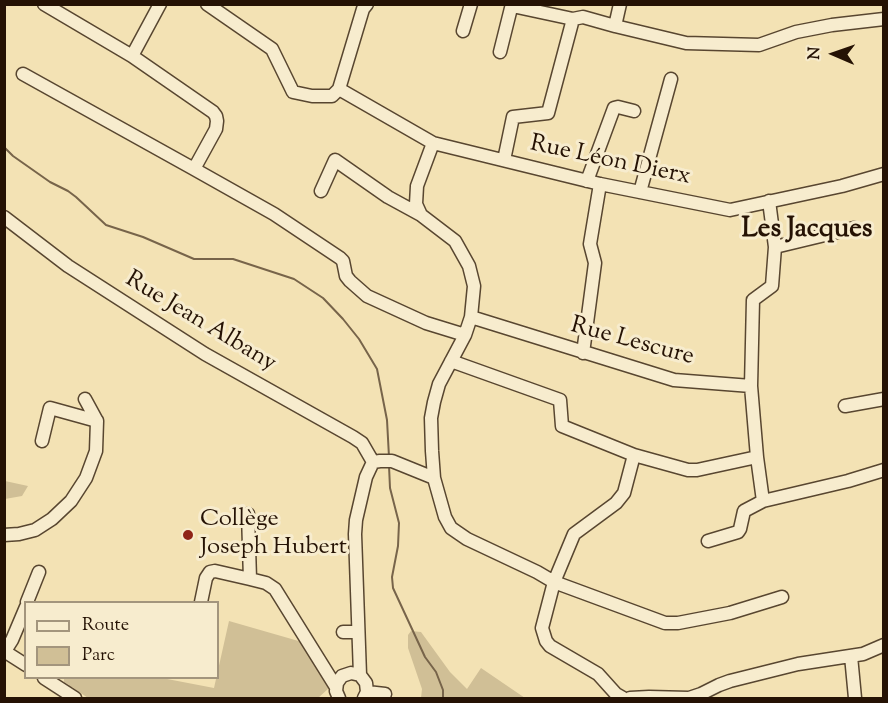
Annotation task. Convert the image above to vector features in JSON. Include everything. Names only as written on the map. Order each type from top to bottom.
[{"type":"street","points":[[44,4],[132,56],[213,112],[217,121],[216,129],[194,169]]},
{"type":"street","points":[[132,56],[160,4]]},
{"type":"street","points":[[207,4],[272,49],[293,92],[312,96],[332,96],[339,89],[363,9],[367,4]]},
{"type":"street","points":[[463,31],[471,4]]},
{"type":"street","points":[[615,26],[620,4]]},
{"type":"street","points":[[500,52],[513,6],[573,19],[583,17],[686,43],[759,45],[796,32],[884,19]]},
{"type":"street","points":[[504,160],[513,117],[548,112],[573,19]]},
{"type":"street","points":[[23,74],[264,208],[340,258],[346,276],[367,296],[426,323],[465,335]]},
{"type":"street","points":[[640,192],[671,79]]},
{"type":"street","name":"Rue Léon Dierx","points":[[339,89],[433,143],[600,184],[730,210],[842,186],[884,174]]},
{"type":"street","points":[[587,181],[614,108],[634,111]]},
{"type":"street","points":[[421,215],[416,204],[416,194],[433,143]]},
{"type":"street","points":[[321,191],[335,160],[421,215],[455,241],[469,266],[474,286],[471,317],[465,335],[439,384],[431,418],[434,478],[445,517],[454,531],[554,582],[665,623],[678,623],[730,613],[782,597]]},
{"type":"street","points":[[583,353],[595,263],[590,244],[600,184]]},
{"type":"street","points":[[763,501],[751,386],[753,300],[772,286],[775,247],[769,201]]},
{"type":"street","name":"Rue Jean Albany","points":[[4,217],[68,266],[205,354],[362,443],[382,461]]},
{"type":"street","points":[[775,247],[854,228]]},
{"type":"street","name":"Rue Lescure","points":[[471,317],[674,380],[751,386]]},
{"type":"street","points":[[451,361],[560,400],[562,426],[633,455],[688,470],[757,457]]},
{"type":"street","points":[[4,535],[35,530],[52,519],[71,501],[86,478],[96,451],[97,422],[85,399]]},
{"type":"street","points":[[845,406],[884,399]]},
{"type":"street","points":[[42,441],[50,408],[97,422]]},
{"type":"street","points":[[623,699],[615,694],[598,674],[556,650],[546,641],[542,628],[554,582],[574,534],[616,503],[624,493],[633,455]]},
{"type":"street","points":[[385,694],[365,695],[366,683],[360,675],[356,520],[366,477],[382,461],[434,478]]},
{"type":"street","points":[[708,542],[738,532],[744,511],[763,501],[884,470]]},
{"type":"street","points":[[248,514],[250,579]]},
{"type":"street","points":[[201,601],[206,578],[210,572],[215,571],[266,583],[274,589],[339,688]]},
{"type":"street","points":[[28,601],[39,572]]},
{"type":"street","points":[[24,612],[5,651],[24,664]]},
{"type":"street","points":[[342,632],[358,637]]},
{"type":"street","points":[[339,688],[358,637]]},
{"type":"street","points":[[630,699],[688,698],[723,683],[798,664],[863,654],[884,645]]},
{"type":"street","points":[[851,656],[855,699]]},
{"type":"street","points":[[339,688],[356,673],[360,675]]},
{"type":"street","points":[[45,679],[75,699]]},
{"type":"green space","points":[[5,481],[28,486],[22,496],[5,499]]},
{"type":"green space","points":[[229,621],[302,642],[329,685],[328,689],[318,698],[88,698],[72,687],[68,687],[69,685],[64,682],[64,679],[167,679],[214,688],[216,679],[219,679],[219,666]]},
{"type":"green space","points":[[411,631],[421,632],[450,672],[467,689],[481,668],[525,698],[421,698],[422,689],[408,648],[408,635]]},
{"type":"waterway","points":[[4,147],[50,182],[76,197],[106,225],[143,237],[194,259],[233,259],[294,279],[323,298],[359,339],[377,369],[387,420],[389,457]]},
{"type":"waterway","points":[[389,466],[390,488],[399,523],[398,546],[392,577],[393,588],[425,657],[436,672],[443,690],[443,698]]},
{"type":"place","name":"Collège Joseph Hubert","points":[[188,535]]},
{"type":"district","name":"Les Jacques","points":[[807,231]]}]
